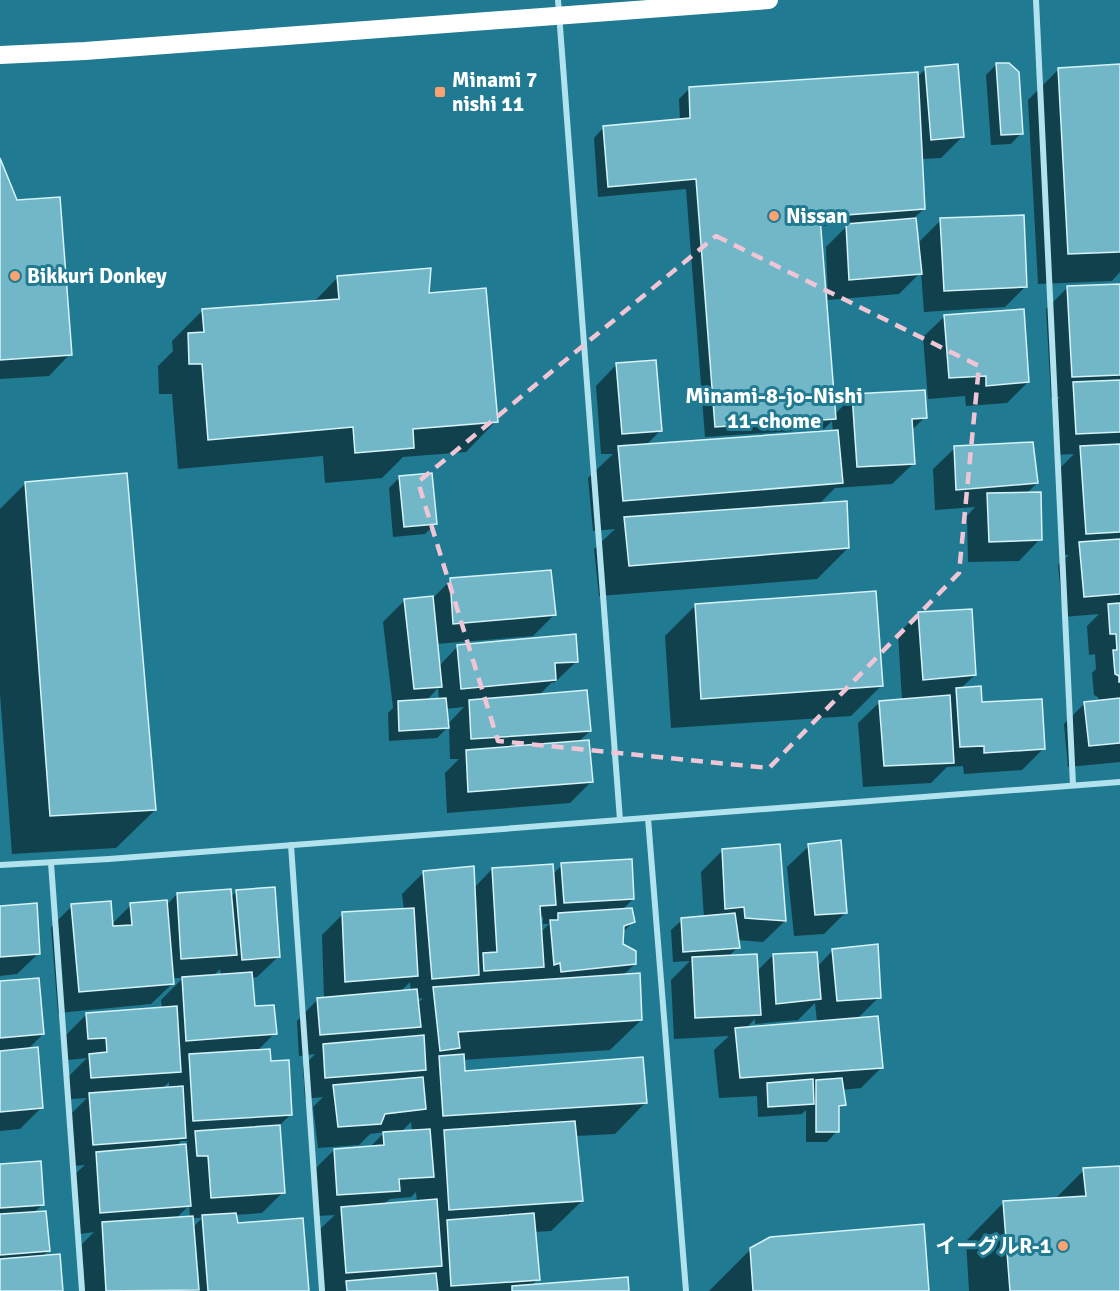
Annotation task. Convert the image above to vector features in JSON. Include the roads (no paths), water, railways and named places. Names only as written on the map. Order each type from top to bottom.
[{"type":"highway","points":[[0,55],[85,51],[559,8],[769,0]]},
{"type":"street","points":[[1036,0],[1072,785]]},
{"type":"street","points":[[559,8],[620,820]]},
{"type":"street","points":[[0,865],[1120,782]]},
{"type":"street","points":[[648,818],[686,1291]]},
{"type":"street","points":[[291,845],[322,1291]]},
{"type":"street","points":[[51,863],[82,1291]]},
{"type":"place","name":"Minami 7 nishi 11","points":[[440,92]]},
{"type":"place","name":"Nissan","points":[[774,216]]},
{"type":"place","name":"Bikkuri Donkey","points":[[15,276]]},
{"type":"place","name":"イーグルR-1","points":[[1063,1246]]},
{"type":"district","name":"Minami-8-jo-Nishi 11-chome","points":[[774,408]]}]
